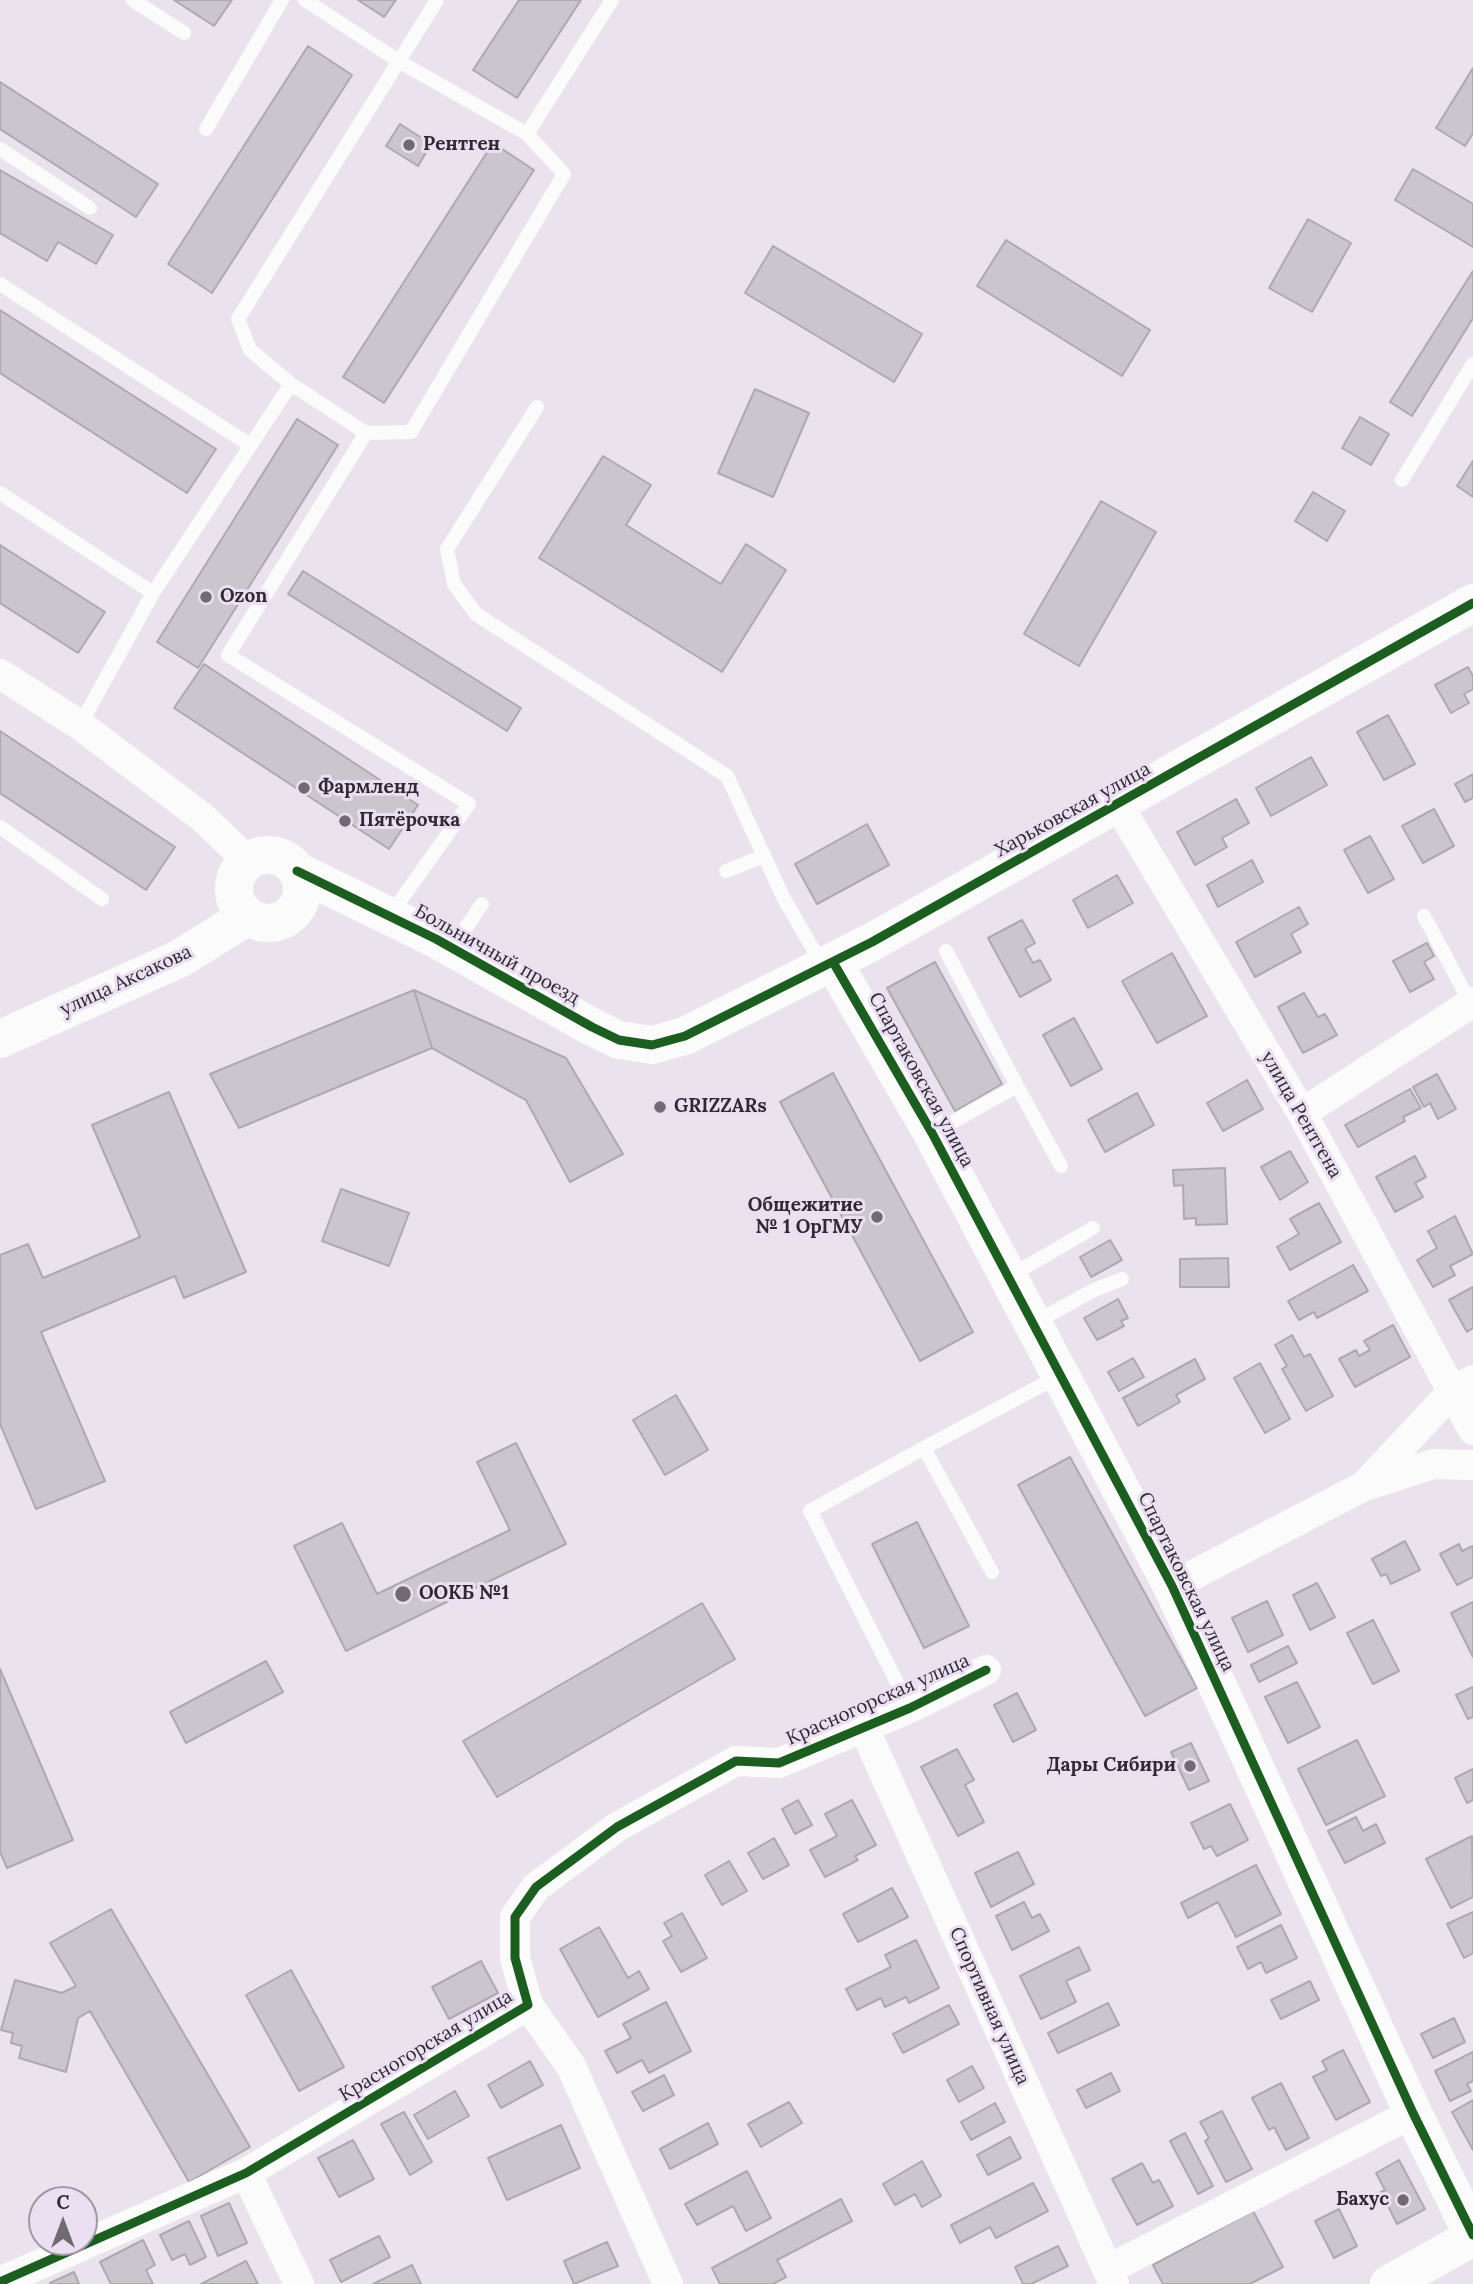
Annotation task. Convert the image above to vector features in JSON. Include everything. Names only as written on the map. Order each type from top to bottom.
[{"type":"street","name":"Харьковская улица","points":[[685,1036],[828,965],[1118,805],[1473,603]]},
{"type":"street","points":[[0,674],[80,724],[202,817],[248,861]]},
{"type":"street","name":"улица Рентгена","points":[[1118,805],[1464,1385],[1473,1430]]},
{"type":"street","points":[[266,917],[236,899],[234,888],[241,869],[248,861],[269,855],[280,857],[297,871]]},
{"type":"street","name":"Больничный проезд","points":[[297,871],[452,948],[619,1040],[652,1045],[685,1036]]},
{"type":"street","name":"улица Аксакова","points":[[0,1040],[266,917],[296,908],[302,894],[297,871]]},
{"type":"street","name":"Больничный проезд","points":[[266,917],[389,918]]},
{"type":"street","name":"Спартаковская улица","points":[[828,965],[932,1133],[1172,1586],[1413,2113],[1473,2236]]},
{"type":"street","points":[[1302,1113],[1472,1003]]},
{"type":"street","points":[[1364,1486],[1464,1385]]},
{"type":"street","points":[[1172,1586],[1364,1486],[1433,1464],[1473,1465]]},
{"type":"street","name":"Красногорская улица","points":[[0,2282],[246,2173],[528,2005],[515,1958],[516,1917],[537,1887],[617,1827],[736,1761],[779,1763],[910,1708],[986,1670]]},
{"type":"street","name":"Спортивная улица","points":[[864,1728],[1110,2277]]},
{"type":"street","points":[[528,2005],[571,2067],[668,2284]]},
{"type":"street","points":[[1110,2277],[1413,2113]]},
{"type":"street","points":[[246,2173],[299,2284]]},
{"type":"street","points":[[1389,2284],[1473,2236]]},
{"type":"lane","points":[[132,0],[184,33]]},
{"type":"lane","points":[[206,129],[282,0]]},
{"type":"lane","points":[[305,0],[400,62],[527,134],[564,174],[411,432],[366,433],[291,384],[250,350],[238,319],[400,62],[437,0]]},
{"type":"lane","points":[[527,134],[612,0]]},
{"type":"lane","points":[[0,149],[90,208]]},
{"type":"lane","points":[[0,284],[250,445]]},
{"type":"lane","points":[[1402,480],[1473,364]]},
{"type":"lane","points":[[80,724],[153,593],[291,384]]},
{"type":"lane","points":[[537,407],[447,549],[453,584],[476,614],[727,776],[784,899],[828,965]]},
{"type":"lane","points":[[366,433],[228,655],[469,804],[389,918]]},
{"type":"lane","points":[[0,493],[153,593]]},
{"type":"lane","points":[[0,827],[102,899]]},
{"type":"lane","points":[[726,871],[764,856]]},
{"type":"lane","points":[[452,948],[482,904]]},
{"type":"lane","points":[[1424,916],[1472,1003]]},
{"type":"lane","points":[[946,951],[1061,1166]]},
{"type":"lane","points":[[932,1133],[1017,1086]]},
{"type":"lane","points":[[1008,1277],[1093,1228]]},
{"type":"lane","points":[[1033,1324],[1094,1290],[1122,1279]]},
{"type":"lane","points":[[910,1708],[810,1511],[1061,1375]]},
{"type":"lane","points":[[924,1448],[992,1573]]},
{"type":"building","points":[[174,0],[232,0],[214,26]]},
{"type":"building","points":[[358,0],[396,0],[384,17]]},
{"type":"building","points":[[519,0],[581,0],[517,98],[473,70]]},
{"type":"building","points":[[308,46],[352,75],[212,293],[168,264]]},
{"type":"building","points":[[1473,68],[1473,133],[1465,146],[1436,128]]},
{"type":"building","points":[[0,82],[158,184],[136,217],[0,129]]},
{"type":"building","name":"Рентген","points":[[400,124],[431,144],[418,166],[386,146]]},
{"type":"building","points":[[493,143],[534,170],[384,403],[343,377]]},
{"type":"building","points":[[1413,169],[1473,204],[1473,247],[1395,200]]},
{"type":"building","points":[[0,170],[113,235],[96,264],[58,242],[47,261],[0,233]]},
{"type":"building","points":[[1308,219],[1351,243],[1312,312],[1269,288]]},
{"type":"building","points":[[1006,240],[1150,330],[1122,376],[977,286]]},
{"type":"building","points":[[773,246],[922,334],[894,382],[745,293]]},
{"type":"building","points":[[1473,271],[1473,318],[1412,416],[1390,402]]},
{"type":"building","points":[[0,310],[216,449],[187,493],[0,373]]},
{"type":"building","points":[[755,389],[809,413],[773,497],[718,473]]},
{"type":"building","points":[[1360,417],[1389,434],[1371,465],[1342,448]]},
{"type":"building","points":[[297,419],[338,445],[198,668],[157,642]]},
{"type":"building","points":[[603,456],[651,485],[626,525],[721,584],[746,544],[786,570],[722,672],[539,558]]},
{"type":"building","points":[[1473,461],[1473,497],[1457,486]]},
{"type":"building","points":[[1313,492],[1345,511],[1327,541],[1295,521]]},
{"type":"building","points":[[1101,501],[1156,532],[1079,666],[1024,634]]},
{"type":"building","points":[[0,545],[105,612],[78,653],[0,603]]},
{"type":"building","points":[[303,571],[521,708],[507,731],[288,594]]},
{"type":"building","points":[[204,664],[418,805],[389,849],[174,708]]},
{"type":"building","points":[[1468,667],[1473,676],[1473,689],[1464,694],[1469,703],[1451,713],[1435,685]]},
{"type":"building","points":[[1388,715],[1415,764],[1384,780],[1357,732]]},
{"type":"building","points":[[0,731],[175,847],[146,890],[0,793]]},
{"type":"building","points":[[1311,757],[1327,785],[1271,816],[1256,788]]},
{"type":"building","points":[[1473,774],[1473,798],[1465,802],[1455,784]]},
{"type":"building","points":[[1236,799],[1249,823],[1222,838],[1227,847],[1195,865],[1177,832]]},
{"type":"building","points":[[1434,809],[1454,846],[1423,863],[1402,826]]},
{"type":"building","points":[[867,824],[889,865],[817,904],[795,864]]},
{"type":"building","points":[[1370,836],[1394,879],[1368,893],[1344,850]]},
{"type":"building","points":[[1252,860],[1263,882],[1218,907],[1207,885]]},
{"type":"building","points":[[1117,875],[1133,903],[1088,928],[1073,900]]},
{"type":"building","points":[[1299,907],[1308,924],[1291,934],[1301,952],[1255,977],[1236,942]]},
{"type":"building","points":[[1022,920],[1035,943],[1025,949],[1033,963],[1040,960],[1051,980],[1020,997],[988,938]]},
{"type":"building","points":[[1427,943],[1434,956],[1424,962],[1434,979],[1410,992],[1393,961]]},
{"type":"building","points":[[1172,953],[1207,1016],[1157,1043],[1122,981]]},
{"type":"building","points":[[935,962],[1002,1084],[955,1111],[887,988]]},
{"type":"building","points":[[414,990],[432,1048],[239,1128],[210,1074]]},
{"type":"building","points":[[414,990],[566,1058],[623,1154],[570,1182],[526,1100],[432,1048]]},
{"type":"building","points":[[1304,993],[1318,1017],[1325,1014],[1337,1035],[1303,1053],[1278,1007]]},
{"type":"building","points":[[1074,1018],[1102,1069],[1071,1086],[1043,1035]]},
{"type":"building","name":"Общежитие № 1 ОрГМУ","points":[[833,1073],[973,1332],[920,1361],[780,1102]]},
{"type":"building","points":[[1437,1074],[1456,1109],[1438,1119],[1430,1103],[1424,1107],[1413,1087]]},
{"type":"building","points":[[1247,1080],[1263,1109],[1223,1131],[1207,1103]]},
{"type":"building","points":[[1410,1089],[1421,1108],[1403,1117],[1405,1121],[1358,1147],[1345,1125]]},
{"type":"building","points":[[169,1092],[246,1272],[184,1298],[175,1276],[41,1332],[105,1481],[36,1509],[0,1424],[0,1255],[28,1244],[43,1278],[140,1237],[92,1125]]},
{"type":"building","points":[[1137,1093],[1154,1125],[1105,1152],[1088,1120]]},
{"type":"building","points":[[1290,1151],[1308,1182],[1280,1200],[1261,1167]]},
{"type":"building","points":[[1415,1156],[1426,1177],[1415,1183],[1423,1197],[1395,1212],[1376,1177]]},
{"type":"building","points":[[1225,1168],[1227,1224],[1196,1225],[1196,1218],[1184,1219],[1183,1185],[1174,1186],[1173,1170]]},
{"type":"building","points":[[341,1189],[409,1213],[389,1266],[322,1241]]},
{"type":"building","points":[[1319,1203],[1341,1242],[1290,1270],[1277,1247],[1299,1234],[1290,1219]]},
{"type":"building","points":[[1455,1216],[1473,1254],[1450,1266],[1455,1275],[1433,1287],[1417,1260],[1437,1248],[1428,1231]]},
{"type":"building","points":[[1110,1240],[1122,1260],[1091,1277],[1080,1257]]},
{"type":"building","points":[[1228,1258],[1229,1287],[1180,1287],[1180,1259]]},
{"type":"building","points":[[1353,1265],[1368,1291],[1317,1318],[1314,1312],[1299,1320],[1288,1301]]},
{"type":"building","points":[[1473,1287],[1473,1328],[1467,1332],[1449,1300]]},
{"type":"building","points":[[1118,1299],[1128,1318],[1121,1321],[1124,1326],[1097,1340],[1084,1318]]},
{"type":"building","points":[[1393,1325],[1410,1357],[1355,1387],[1339,1359],[1356,1350],[1359,1356],[1370,1350],[1364,1341]]},
{"type":"building","points":[[1292,1335],[1304,1357],[1310,1354],[1333,1396],[1306,1411],[1282,1369],[1287,1366],[1275,1345]]},
{"type":"building","points":[[1133,1358],[1144,1377],[1119,1391],[1108,1372]]},
{"type":"building","points":[[1195,1359],[1205,1379],[1176,1395],[1180,1402],[1138,1426],[1123,1398]]},
{"type":"building","points":[[1260,1363],[1290,1419],[1265,1433],[1234,1378]]},
{"type":"building","points":[[676,1395],[708,1450],[665,1475],[633,1420]]},
{"type":"building","points":[[516,1443],[566,1544],[346,1651],[294,1546],[342,1523],[377,1594],[510,1530],[477,1462]]},
{"type":"building","points":[[1070,1457],[1197,1688],[1145,1716],[1018,1485]]},
{"type":"building","points":[[917,1522],[969,1626],[924,1648],[872,1544]]},
{"type":"building","points":[[1405,1541],[1420,1570],[1391,1584],[1386,1574],[1381,1576],[1372,1559]]},
{"type":"building","points":[[1459,1544],[1462,1551],[1473,1546],[1473,1577],[1457,1585],[1440,1554]]},
{"type":"building","points":[[1317,1583],[1335,1617],[1310,1630],[1293,1595]]},
{"type":"building","points":[[1267,1601],[1283,1635],[1248,1652],[1232,1618]]},
{"type":"building","points":[[1473,1602],[1473,1657],[1451,1613]]},
{"type":"building","points":[[702,1603],[735,1659],[497,1797],[463,1741]]},
{"type":"building","points":[[1373,1620],[1399,1671],[1373,1684],[1347,1633]]},
{"type":"building","points":[[1288,1646],[1297,1663],[1259,1682],[1251,1665]]},
{"type":"building","points":[[266,1661],[283,1692],[186,1743],[170,1712]]},
{"type":"building","points":[[0,1669],[73,1840],[7,1868],[0,1852]]},
{"type":"building","points":[[1297,1682],[1320,1727],[1288,1743],[1265,1697]]},
{"type":"building","points":[[1473,1687],[1473,1717],[1468,1719],[1456,1695]]},
{"type":"building","points":[[1017,1693],[1036,1730],[1013,1742],[994,1705]]},
{"type":"building","points":[[1357,1740],[1385,1796],[1326,1825],[1298,1769]]},
{"type":"building","name":"Дары Сибири","points":[[1191,1743],[1209,1781],[1189,1790],[1171,1752]]},
{"type":"building","points":[[957,1749],[974,1780],[965,1785],[984,1822],[958,1836],[921,1767]]},
{"type":"building","points":[[1473,1769],[1473,1800],[1467,1803],[1455,1778]]},
{"type":"building","points":[[798,1800],[812,1825],[795,1834],[782,1809]]},
{"type":"building","points":[[852,1800],[876,1845],[855,1856],[858,1860],[825,1877],[810,1850],[837,1836],[825,1814]]},
{"type":"building","points":[[1230,1804],[1248,1840],[1217,1856],[1211,1846],[1204,1849],[1191,1823]]},
{"type":"building","points":[[1356,1817],[1363,1831],[1376,1824],[1385,1843],[1345,1863],[1328,1831]]},
{"type":"building","points":[[1472,1836],[1473,1897],[1451,1908],[1426,1859]]},
{"type":"building","points":[[774,1838],[789,1865],[763,1879],[748,1853]]},
{"type":"building","points":[[1018,1852],[1034,1884],[991,1907],[975,1873]]},
{"type":"building","points":[[729,1861],[747,1891],[722,1905],[705,1875]]},
{"type":"building","points":[[1256,1865],[1281,1914],[1236,1937],[1218,1902],[1188,1918],[1181,1903]]},
{"type":"building","points":[[892,1888],[908,1917],[858,1942],[843,1914]]},
{"type":"building","points":[[1024,1902],[1032,1918],[1040,1914],[1049,1931],[1012,1950],[996,1916]]},
{"type":"building","points":[[111,1909],[250,2147],[189,2182],[90,2011],[78,2018],[66,2072],[19,2058],[22,2046],[11,2043],[13,2033],[1,2030],[15,1980],[62,1993],[76,1986],[50,1943]]},
{"type":"building","points":[[1473,1912],[1473,1953],[1464,1958],[1447,1924]]},
{"type":"building","points":[[682,1913],[707,1958],[681,1972],[663,1941],[672,1936],[664,1923]]},
{"type":"building","points":[[1281,1925],[1297,1958],[1266,1973],[1261,1962],[1248,1969],[1237,1947]]},
{"type":"building","points":[[599,1927],[628,1978],[639,1971],[649,1989],[598,2017],[560,1949]]},
{"type":"building","points":[[916,1940],[939,1988],[909,2003],[906,1997],[885,2007],[881,1998],[857,2010],[846,1989],[891,1967],[885,1955]]},
{"type":"building","points":[[1079,1947],[1090,1970],[1066,1981],[1076,2002],[1041,2019],[1020,1976]]},
{"type":"building","points":[[481,1961],[498,1993],[449,2019],[432,1987]]},
{"type":"building","points":[[291,1970],[344,2067],[299,2091],[246,1995]]},
{"type":"building","points":[[1310,1981],[1319,2000],[1281,2019],[1271,2000]]},
{"type":"building","points":[[666,2002],[691,2051],[649,2073],[642,2060],[617,2073],[605,2051],[631,2038],[623,2024]]},
{"type":"building","points":[[1108,2003],[1119,2025],[1058,2053],[1048,2033]]},
{"type":"building","points":[[949,2005],[959,2024],[903,2053],[893,2034]]},
{"type":"building","points":[[1454,2018],[1465,2042],[1433,2058],[1421,2034]]},
{"type":"building","points":[[1343,2050],[1370,2102],[1336,2120],[1313,2077],[1327,2070],[1322,2061]]},
{"type":"building","points":[[1473,2052],[1473,2081],[1467,2084],[1471,2091],[1450,2101],[1435,2071]]},
{"type":"building","points":[[530,2061],[543,2085],[501,2108],[488,2085]]},
{"type":"building","points":[[972,2066],[984,2088],[959,2102],[947,2080]]},
{"type":"building","points":[[1111,2073],[1120,2091],[1086,2108],[1077,2090]]},
{"type":"building","points":[[664,2075],[674,2095],[643,2111],[632,2092]]},
{"type":"building","points":[[1281,2083],[1309,2138],[1286,2150],[1274,2127],[1269,2130],[1252,2098]]},
{"type":"building","points":[[455,2091],[469,2116],[428,2139],[414,2115]]},
{"type":"building","points":[[1473,2100],[1473,2150],[1452,2112]]},
{"type":"building","points":[[789,2102],[802,2123],[761,2147],[748,2124]]},
{"type":"building","points":[[995,2103],[1005,2122],[971,2140],[961,2122]]},
{"type":"building","points":[[1222,2111],[1252,2169],[1226,2182],[1205,2141],[1209,2138],[1200,2122]]},
{"type":"building","points":[[404,2112],[432,2162],[410,2175],[381,2124]]},
{"type":"building","points":[[708,2123],[718,2144],[670,2169],[660,2149]]},
{"type":"building","points":[[561,2125],[580,2168],[507,2200],[488,2158]]},
{"type":"building","points":[[1185,2133],[1213,2186],[1198,2194],[1170,2141]]},
{"type":"building","points":[[1010,2137],[1021,2158],[988,2175],[977,2155]]},
{"type":"building","points":[[353,2140],[374,2179],[339,2197],[318,2158]]},
{"type":"building","name":"Бахус","points":[[1399,2160],[1425,2209],[1397,2224],[1381,2192],[1385,2190],[1376,2173]]},
{"type":"building","points":[[922,2161],[941,2196],[922,2207],[915,2194],[895,2205],[883,2184]]},
{"type":"building","points":[[1142,2163],[1153,2183],[1159,2180],[1173,2206],[1137,2225],[1112,2179]]},
{"type":"building","points":[[747,2171],[771,2218],[746,2231],[733,2206],[697,2225],[685,2204]]},
{"type":"building","points":[[1033,2183],[1048,2211],[996,2238],[990,2227],[960,2243],[951,2225]]},
{"type":"building","points":[[841,2199],[852,2221],[777,2260],[786,2277],[773,2284],[720,2284],[712,2268]]},
{"type":"building","points":[[229,2203],[247,2243],[218,2256],[201,2216]]},
{"type":"building","points":[[1339,2209],[1357,2246],[1334,2258],[1315,2221]]},
{"type":"building","points":[[1253,2211],[1283,2267],[1250,2284],[1163,2284],[1153,2265]]},
{"type":"building","points":[[189,2221],[206,2257],[190,2265],[185,2254],[172,2260],[160,2235]]},
{"type":"building","points":[[379,2236],[390,2257],[341,2282],[330,2260]]},
{"type":"building","points":[[143,2240],[155,2265],[146,2270],[153,2284],[111,2284],[100,2262]]},
{"type":"building","points":[[607,2242],[618,2266],[574,2284],[564,2261]]},
{"type":"building","points":[[1058,2246],[1068,2266],[1031,2284],[1023,2284],[1015,2267]]},
{"type":"building","points":[[246,2261],[258,2284],[201,2284]]},
{"type":"building","points":[[412,2265],[421,2284],[373,2284]]},
{"type":"building","points":[[74,2272],[79,2284],[50,2283]]},
{"type":"cycle path","points":[[297,871],[436,939],[592,1027],[619,1040],[652,1045],[685,1036],[872,942],[1473,603]]},
{"type":"cycle path","points":[[833,962],[932,1133],[1172,1586],[1413,2113],[1473,2235]]},
{"type":"cycle path","points":[[0,2282],[246,2173],[528,2005],[515,1958],[515,1917],[536,1887],[617,1827],[736,1761],[779,1763],[910,1708],[986,1670]]},
{"type":"place","name":"Рентген","points":[[409,145]]},
{"type":"place","name":"Ozon","points":[[206,597]]},
{"type":"place","name":"Фармленд","points":[[304,788]]},
{"type":"place","name":"Пятёрочка","points":[[345,821]]},
{"type":"place","name":"GRIZZARs","points":[[660,1107]]},
{"type":"place","name":"Общежитие № 1 ОрГМУ","points":[[877,1217]]},
{"type":"place","name":"ООКБ №1","points":[[403,1594]]},
{"type":"place","name":"Дары Сибири","points":[[1190,1766]]},
{"type":"place","name":"Бахус","points":[[1403,2200]]}]
